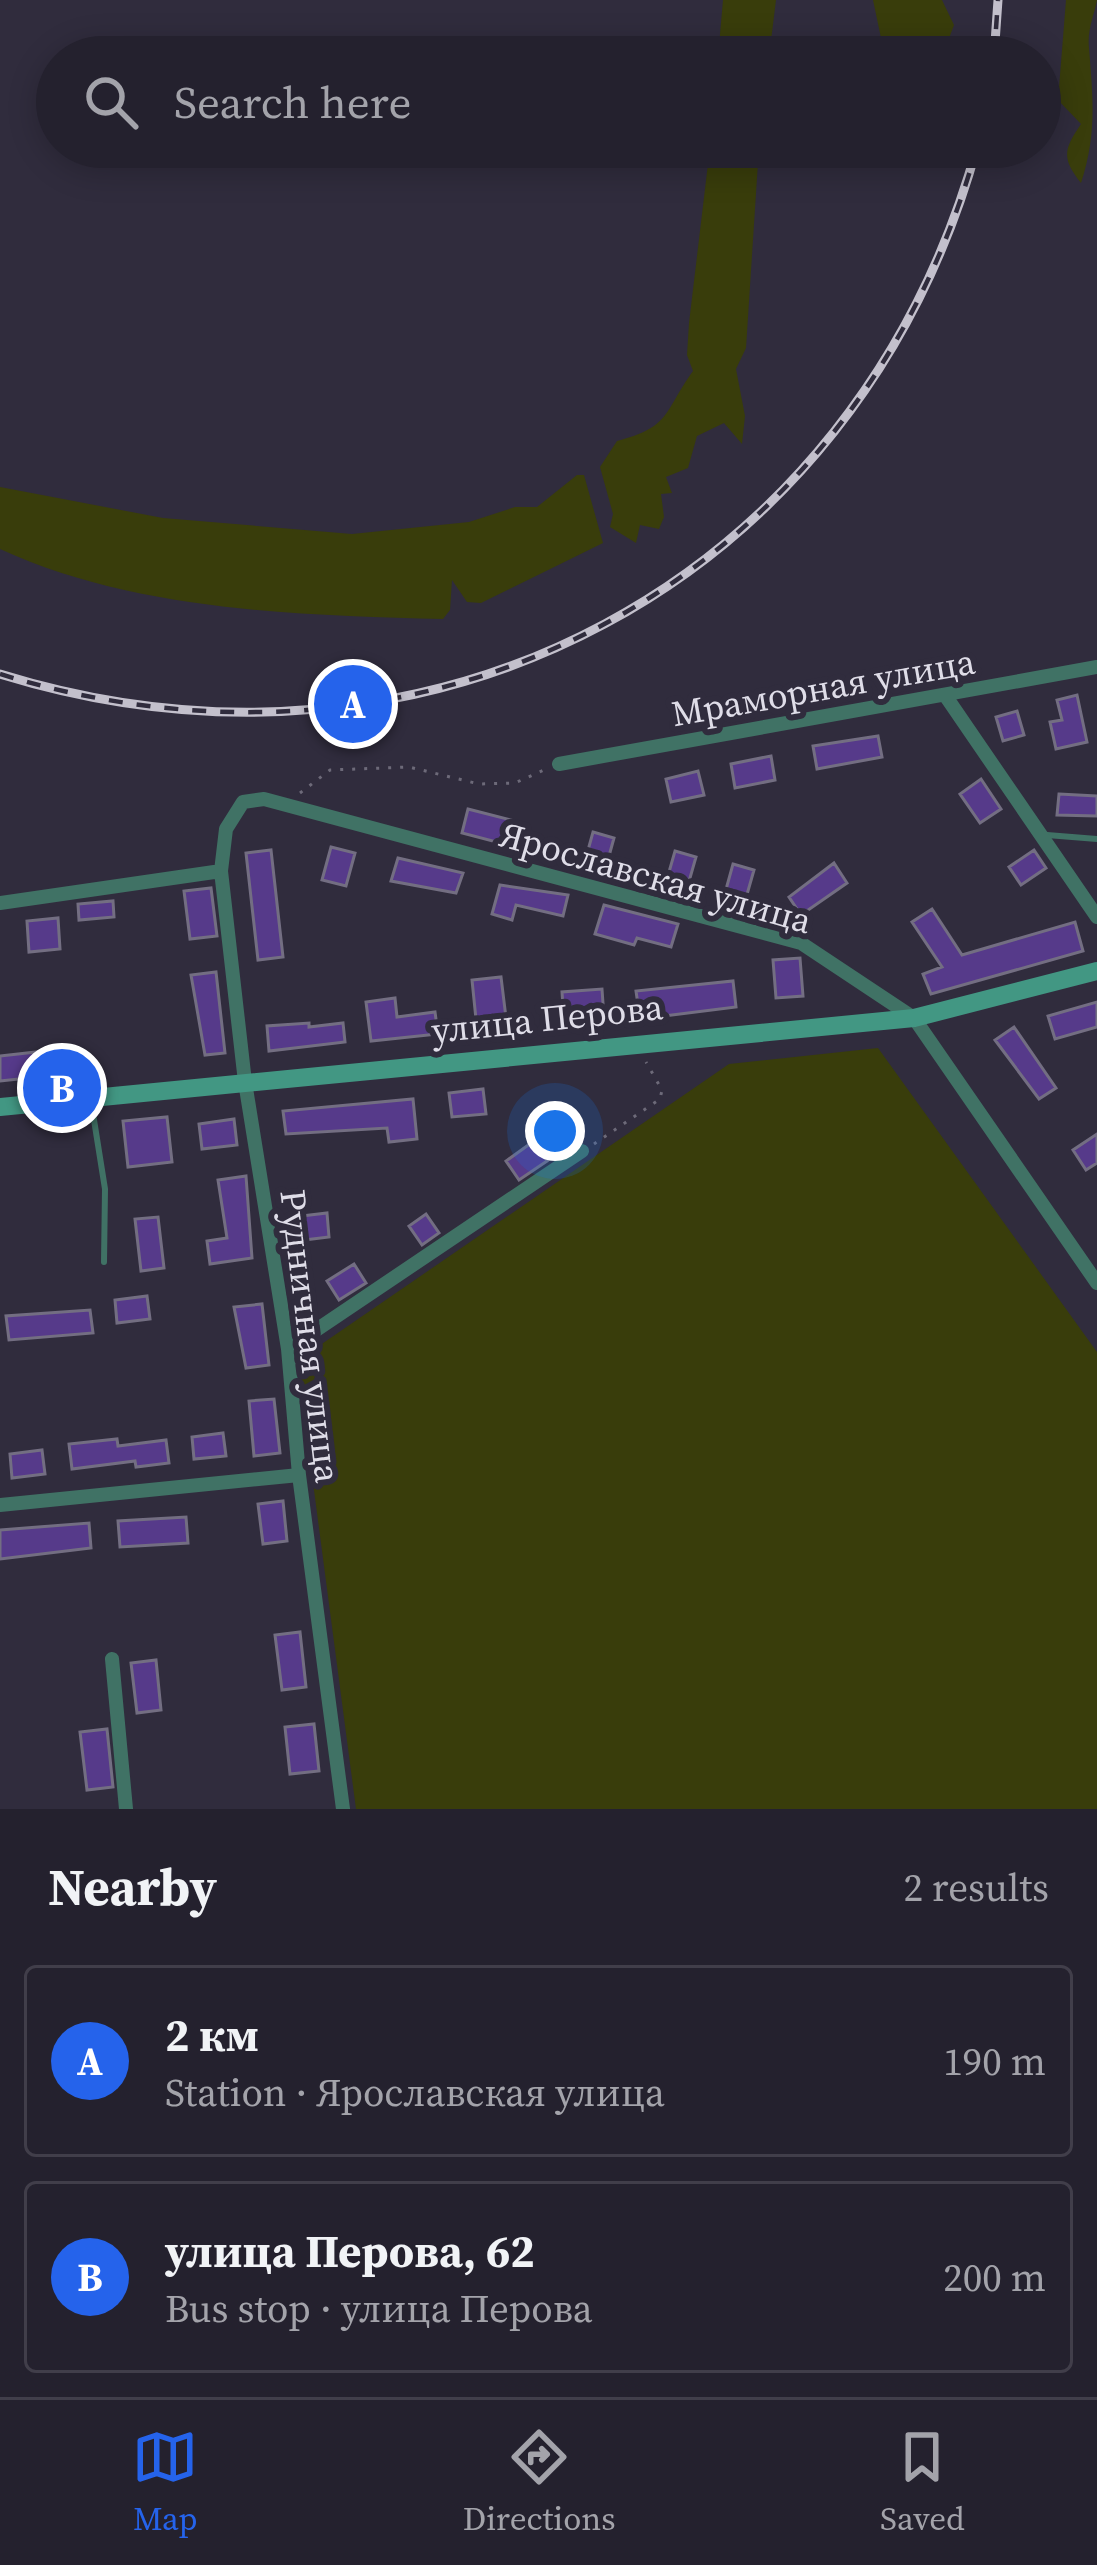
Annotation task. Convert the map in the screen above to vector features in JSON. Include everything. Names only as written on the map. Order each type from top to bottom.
[{"type":"main road","name":"улица Перова","points":[[0,1107],[914,1018],[1097,971]]},
{"type":"street","name":"Мраморная улица","points":[[559,764],[947,698],[1097,667]]},
{"type":"street","points":[[947,698],[1097,917]]},
{"type":"street","name":"Ярославская улица","points":[[221,872],[223,842],[235,811],[243,802],[264,799],[801,943],[914,1018],[1097,1283]]},
{"type":"street","points":[[0,903],[221,872]]},
{"type":"street","name":"Рудничная улица","points":[[221,872],[244,1082],[288,1349],[299,1475],[343,1809]]},
{"type":"street","points":[[288,1349],[582,1151]]},
{"type":"street","points":[[0,1505],[299,1475]]},
{"type":"street","points":[[112,1659],[126,1809]]},
{"type":"lane","points":[[1039,835],[1097,839]]},
{"type":"lane","points":[[90,1098],[105,1190],[104,1262]]},
{"type":"path","points":[[284,805],[330,770],[409,766],[479,784],[515,783],[559,764]]},
{"type":"path","points":[[582,1151],[660,1099],[662,1090],[646,1062]]},
{"type":"green space","points":[[723,0],[776,0],[772,36],[720,36]]},
{"type":"green space","points":[[873,0],[942,0],[954,25],[950,36],[881,36]]},
{"type":"green space","points":[[1066,0],[1097,0],[1089,41],[1092,132],[1081,183],[1067,154],[1081,124],[1061,103]]},
{"type":"green space","points":[[707,168],[758,168],[746,348],[736,369],[745,416],[742,444],[724,423],[697,436],[688,468],[666,477],[672,493],[661,494],[664,517],[659,529],[640,525],[636,543],[610,527],[613,514],[600,467],[617,441],[657,424],[693,371],[687,355]]},
{"type":"green space","points":[[577,475],[584,475],[603,543],[481,603],[467,602],[452,580],[450,610],[443,619],[217,606],[106,586],[0,549],[0,487],[163,518],[352,534],[469,522],[515,507],[537,507]]},
{"type":"green space","points":[[878,1048],[1097,1352],[1097,1809],[356,1809],[297,1361],[729,1064]]},
{"type":"building","points":[[1077,695],[1087,742],[1056,749],[1050,722],[1062,720],[1057,700]]},
{"type":"building","points":[[1017,711],[1024,735],[1003,741],[996,717]]},
{"type":"building","points":[[878,736],[882,757],[817,769],[813,746]]},
{"type":"building","points":[[771,756],[775,780],[735,788],[731,764]]},
{"type":"building","points":[[698,771],[704,795],[671,802],[666,779]]},
{"type":"building","points":[[981,779],[1001,809],[980,823],[960,794]]},
{"type":"building","points":[[1059,794],[1097,796],[1097,816],[1057,815]]},
{"type":"building","points":[[468,809],[511,820],[504,844],[462,833]]},
{"type":"building","points":[[593,832],[614,838],[606,867],[585,861]]},
{"type":"building","points":[[331,847],[355,853],[346,886],[322,880]]},
{"type":"building","points":[[271,850],[283,957],[258,960],[246,853]]},
{"type":"building","points":[[1034,850],[1046,868],[1021,885],[1009,867]]},
{"type":"building","points":[[675,851],[696,857],[688,885],[667,879]]},
{"type":"building","points":[[398,858],[463,873],[456,893],[391,881]]},
{"type":"building","points":[[834,863],[847,883],[801,915],[789,897]]},
{"type":"building","points":[[733,864],[754,870],[746,898],[725,893]]},
{"type":"building","points":[[500,885],[568,895],[563,916],[516,905],[512,920],[492,914]]},
{"type":"building","points":[[211,888],[217,936],[190,939],[184,891]]},
{"type":"building","points":[[113,901],[114,917],[79,920],[78,904]]},
{"type":"building","points":[[604,905],[678,924],[671,947],[637,938],[634,945],[595,934]]},
{"type":"building","points":[[932,909],[962,955],[1075,922],[1083,951],[931,994],[923,974],[942,967],[912,922]]},
{"type":"building","points":[[58,918],[60,949],[29,952],[27,921]]},
{"type":"building","points":[[800,958],[803,996],[776,998],[773,960]]},
{"type":"building","points":[[216,972],[225,1053],[205,1055],[191,975]]},
{"type":"building","points":[[501,977],[507,1026],[477,1029],[472,980]]},
{"type":"building","points":[[733,981],[736,1007],[640,1019],[636,991]]},
{"type":"building","points":[[602,989],[604,1018],[564,1021],[562,992]]},
{"type":"building","points":[[395,998],[397,1017],[435,1012],[438,1034],[371,1041],[366,1002]]},
{"type":"building","points":[[1097,1002],[1097,1027],[1055,1039],[1048,1016]]},
{"type":"building","points":[[309,1023],[309,1027],[343,1023],[345,1042],[269,1051],[267,1026]]},
{"type":"building","points":[[1014,1027],[1056,1088],[1039,1099],[995,1040]]},
{"type":"building","points":[[63,1049],[66,1074],[0,1081],[0,1056]]},
{"type":"building","points":[[483,1089],[486,1114],[452,1117],[449,1093]]},
{"type":"building","points":[[413,1099],[417,1139],[389,1142],[387,1128],[286,1134],[283,1111]]},
{"type":"building","points":[[167,1117],[172,1162],[128,1167],[123,1121]]},
{"type":"building","points":[[234,1119],[237,1145],[202,1149],[199,1124]]},
{"type":"building","points":[[1097,1134],[1097,1163],[1086,1170],[1073,1150]]},
{"type":"building","points":[[534,1141],[547,1161],[519,1180],[506,1161]]},
{"type":"building","points":[[246,1176],[252,1258],[210,1264],[207,1241],[227,1238],[218,1180]]},
{"type":"building","points":[[327,1213],[329,1237],[296,1241],[293,1217]]},
{"type":"building","points":[[426,1214],[439,1233],[422,1245],[409,1226]]},
{"type":"building","points":[[158,1217],[164,1268],[141,1271],[135,1219]]},
{"type":"building","points":[[354,1264],[366,1283],[339,1300],[327,1281]]},
{"type":"building","points":[[147,1296],[150,1319],[117,1323],[115,1300]]},
{"type":"building","points":[[262,1304],[269,1365],[246,1368],[234,1307]]},
{"type":"building","points":[[90,1310],[93,1333],[9,1340],[6,1316]]},
{"type":"building","points":[[274,1399],[280,1453],[254,1456],[249,1401]]},
{"type":"building","points":[[223,1433],[226,1456],[194,1459],[192,1437]]},
{"type":"building","points":[[117,1439],[118,1446],[166,1440],[169,1463],[136,1467],[135,1461],[72,1469],[69,1444]]},
{"type":"building","points":[[42,1450],[45,1474],[12,1478],[10,1454]]},
{"type":"building","points":[[283,1501],[287,1541],[263,1544],[258,1504]]},
{"type":"building","points":[[186,1517],[188,1543],[120,1547],[118,1521]]},
{"type":"building","points":[[89,1523],[91,1548],[0,1559],[0,1530]]},
{"type":"building","points":[[300,1632],[306,1687],[282,1690],[275,1635]]},
{"type":"building","points":[[156,1660],[161,1710],[137,1713],[131,1663]]},
{"type":"building","points":[[314,1724],[319,1771],[290,1774],[285,1727]]},
{"type":"building","points":[[107,1729],[113,1787],[87,1790],[80,1732]]},
{"type":"railway","points":[[995,36],[998,0]]},
{"type":"railway","points":[[0,674],[161,707],[317,709],[467,681],[605,624],[728,540],[834,432],[918,300],[969,168]]},
{"type":"place","name":"2 км","points":[[353,704]]},
{"type":"place","name":"улица Перова, 62","points":[[62,1088]]}]
